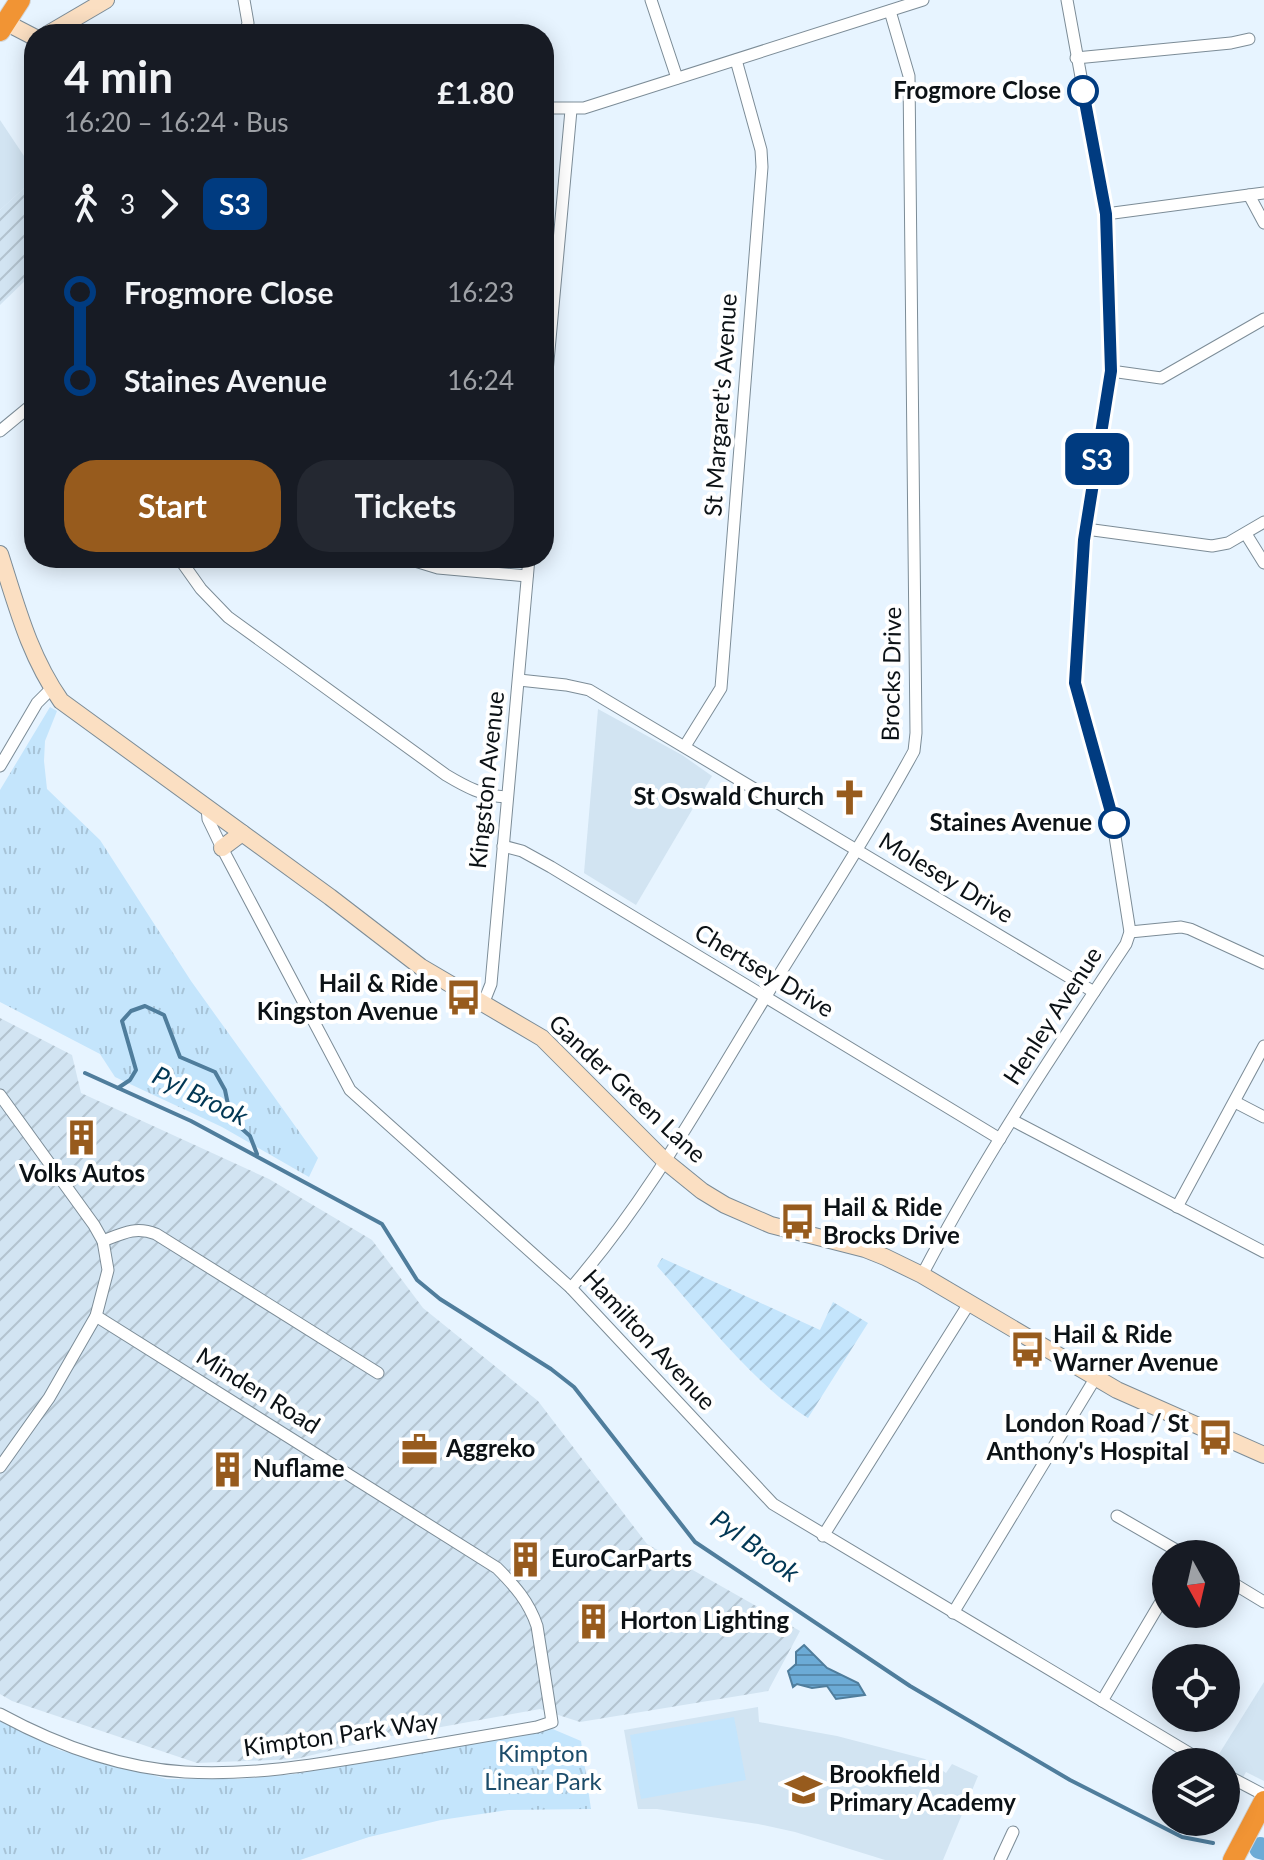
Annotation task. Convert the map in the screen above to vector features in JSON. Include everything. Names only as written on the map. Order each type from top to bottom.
[{"type":"highway","points":[[2,27],[20,0]]},
{"type":"highway","points":[[1234,1859],[1264,1798]]},
{"type":"street","points":[[65,24],[106,0]]},
{"type":"street","points":[[244,0],[248,24]]},
{"type":"street","points":[[651,0],[677,78]]},
{"type":"street","points":[[554,109],[571,110],[923,0]]},
{"type":"street","name":"Henley Avenue","points":[[922,1275],[950,1221],[1126,944],[1130,932],[1111,808],[1075,683],[1086,529],[1111,371],[1106,214],[1067,0]]},
{"type":"street","name":"Brocks Drive","points":[[571,1288],[606,1248],[665,1161],[857,850],[914,751],[909,87],[906,64],[890,11]]},
{"type":"street","points":[[2,27],[24,34]]},
{"type":"street","points":[[1076,58],[1249,39]]},
{"type":"street","name":"St Margaret's Avenue","points":[[685,746],[721,688],[762,167],[761,150],[736,60]]},
{"type":"street","points":[[554,296],[571,110]]},
{"type":"street","points":[[1106,214],[1264,193]]},
{"type":"street","points":[[1249,195],[1264,223]]},
{"type":"street","points":[[1111,371],[1161,378],[1264,319]]},
{"type":"street","points":[[0,431],[24,411]]},
{"type":"street","points":[[1086,529],[1206,546],[1228,543],[1264,522]]},
{"type":"street","points":[[1246,534],[1264,563]]},
{"type":"street","name":"Gander Green Lane","points":[[0,554],[30,647],[41,673],[61,701],[421,967],[542,1038],[665,1161],[702,1191],[771,1225],[865,1249],[922,1275],[1128,1395],[1264,1455]]},
{"type":"street","points":[[186,568],[228,617],[446,775],[473,790],[506,797]]},
{"type":"street","points":[[438,568],[527,576]]},
{"type":"street","name":"Kingston Avenue","points":[[483,1004],[491,984],[528,568]]},
{"type":"street","name":"Molesey Drive","points":[[519,680],[589,690],[1094,992]]},
{"type":"street","points":[[0,766],[37,703],[52,688]]},
{"type":"street","name":"Hamilton Avenue","points":[[207,807],[208,819],[222,848],[350,1090],[571,1288],[773,1504],[1181,1748]]},
{"type":"street","points":[[222,848],[242,833]]},
{"type":"street","name":"Chertsey Drive","points":[[503,846],[522,851],[551,867],[1000,1139]]},
{"type":"street","points":[[1130,932],[1181,927],[1190,929],[1264,963]]},
{"type":"street","points":[[1177,1207],[1264,1046]]},
{"type":"street","points":[[0,1095],[103,1241],[108,1270],[96,1316],[49,1398],[0,1467]]},
{"type":"street","points":[[1235,1102],[1264,1117]]},
{"type":"street","points":[[1012,1120],[1264,1252]]},
{"type":"street","points":[[103,1241],[134,1229],[156,1234],[378,1373]]},
{"type":"street","points":[[823,1536],[970,1302]]},
{"type":"street","name":"Minden Road","points":[[96,1316],[497,1568],[525,1599],[537,1626],[552,1722]]},
{"type":"street","points":[[953,1613],[1096,1377]]},
{"type":"street","points":[[1117,1516],[1159,1540]]},
{"type":"street","points":[[1240,1587],[1264,1602]]},
{"type":"street","points":[[1102,1701],[1152,1617]]},
{"type":"street","name":"Kimpton Park Way","points":[[0,1714],[65,1745],[112,1760],[183,1772],[224,1773],[323,1763],[552,1722]]},
{"type":"street","points":[[1240,1783],[1264,1798]]},
{"type":"street","points":[[1000,1860],[1013,1832]]},
{"type":"shaded area","points":[[0,120],[24,156],[24,188],[0,210]]},
{"type":"shaded area","points":[[24,188],[24,282],[0,305],[0,210]]},
{"type":"shaded area","points":[[598,709],[682,755],[712,776],[636,905],[584,873]]},
{"type":"shaded area","points":[[0,1018],[72,1055],[81,1093],[269,1179],[372,1240],[423,1308],[538,1401],[647,1544],[800,1631],[768,1691],[580,1722],[540,1709],[386,1737],[296,1759],[197,1763],[12,1701],[0,1694]]},
{"type":"shaded area","points":[[1264,1682],[1264,1781],[1246,1772],[1240,1783],[1240,1748],[1223,1748],[1233,1732],[1240,1732],[1240,1720]]},
{"type":"shaded area","name":"Brookfield Primary Academy","points":[[758,1707],[759,1722],[837,1736],[925,1759],[946,1773],[952,1764],[978,1776],[943,1860],[885,1860],[758,1824],[638,1809],[624,1730]]},
{"type":"green space","points":[[50,707],[57,711],[45,741],[47,789],[100,840],[191,981],[318,1158],[309,1177],[222,1127],[115,1077],[100,1054],[0,1002],[0,790]]},
{"type":"green space","points":[[662,1258],[820,1330],[833,1302],[868,1323],[808,1418],[768,1387],[728,1348],[657,1266]]},
{"type":"green space","name":"Kimpton Linear Park","points":[[0,1717],[59,1750],[167,1779],[238,1779],[295,1774],[548,1727],[581,1741],[591,1809],[508,1810],[441,1820],[369,1837],[300,1860],[0,1860]]},
{"type":"green space","points":[[734,1717],[746,1780],[641,1799],[630,1735]]},
{"type":"water","points":[[804,1645],[827,1668],[858,1683],[865,1695],[836,1699],[827,1686],[812,1688],[797,1684],[793,1687],[788,1671],[796,1664],[796,1652]]},
{"type":"waterway","name":"Pyl Brook","points":[[118,1088],[130,1080],[136,1070],[122,1021],[131,1011],[145,1006],[164,1015],[180,1057],[215,1072],[225,1090],[231,1119],[250,1136],[257,1154]]},
{"type":"waterway","name":"Pyl Brook","points":[[85,1073],[191,1121],[382,1224],[417,1280],[440,1299],[551,1369],[574,1387],[695,1542],[910,1686],[1070,1780],[1182,1837],[1213,1843]]},
{"type":"waterway","name":"Pyl Brook","points":[[1260,1848],[1264,1849]]},
{"type":"bus line","name":"S3","points":[[1083,91],[1106,214],[1111,371],[1084,540],[1075,683],[1114,823]]},
{"type":"place","name":"Frogmore Close","points":[[1083,91]]},
{"type":"place","name":"St Oswald Church","points":[[850,797]]},
{"type":"place","name":"Staines Avenue","points":[[1114,823]]},
{"type":"place","name":"Hail & Ride Kingston Avenue","points":[[464,998]]},
{"type":"place","name":"Volks Autos","points":[[82,1137]]},
{"type":"place","name":"Hail & Ride Brocks Drive","points":[[797,1222]]},
{"type":"place","name":"Hail & Ride Warner Avenue","points":[[1027,1349]]},
{"type":"place","name":"London Road / St Anthony's Hospital","points":[[1215,1438]]},
{"type":"place","name":"Aggreko","points":[[420,1449]]},
{"type":"place","name":"Nuflame","points":[[227,1469]]},
{"type":"place","name":"EuroCarParts","points":[[525,1559]]},
{"type":"place","name":"Horton Lighting","points":[[594,1621]]},
{"type":"place","name":"Brookfield Primary Academy","points":[[803,1789]]}]
